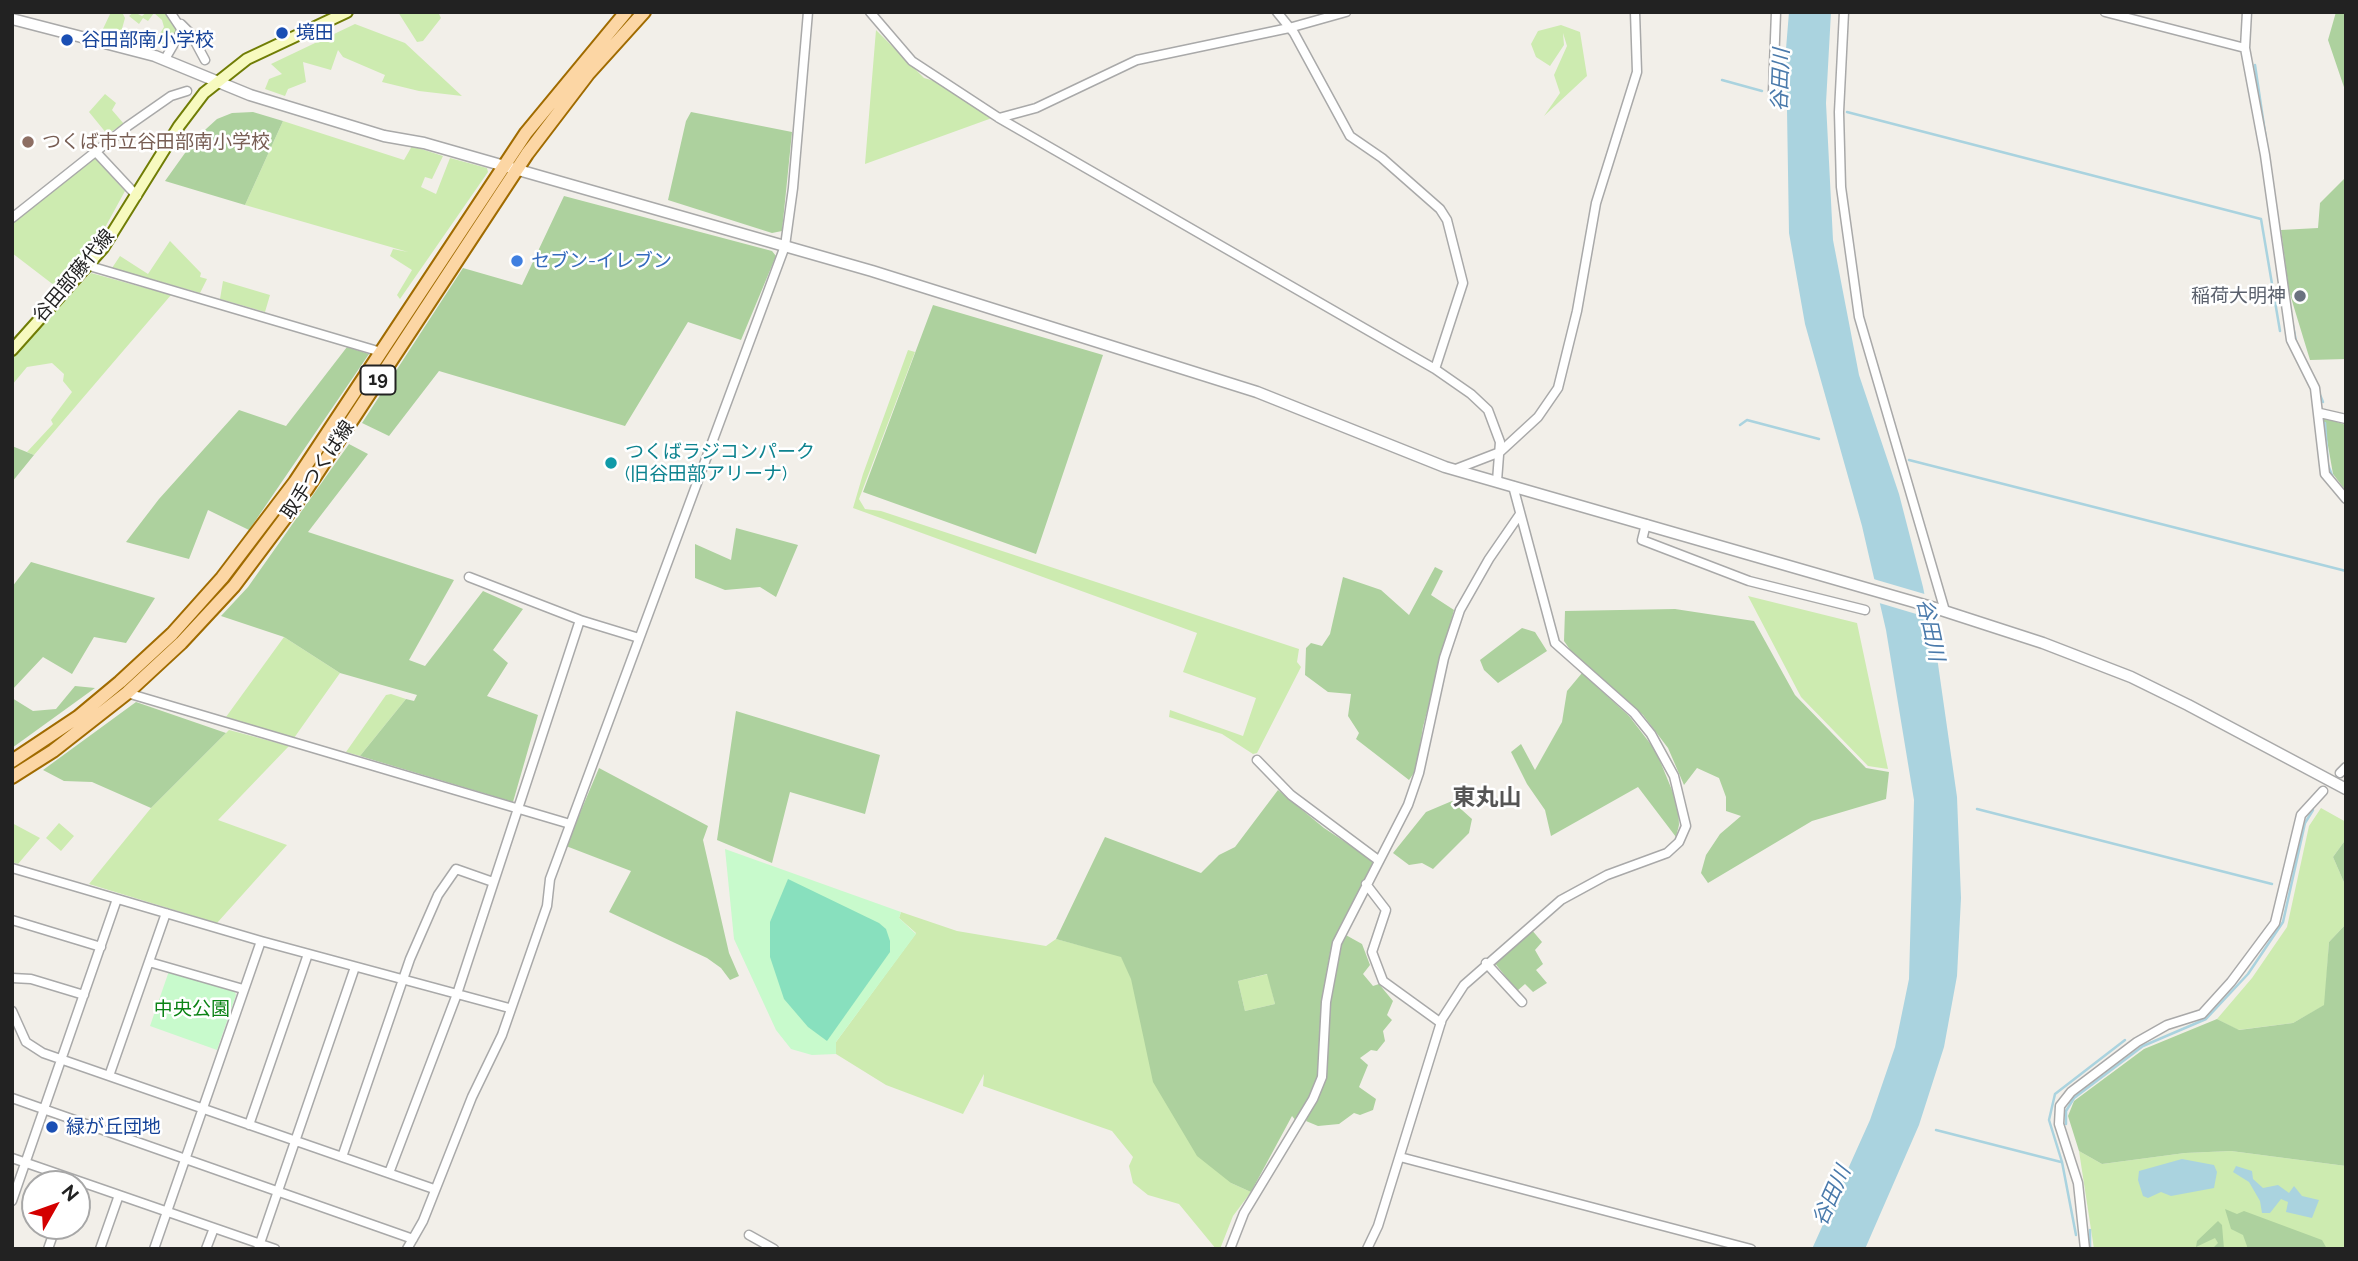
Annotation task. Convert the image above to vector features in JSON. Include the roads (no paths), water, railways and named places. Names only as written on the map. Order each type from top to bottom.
[{"type":"main road","name":"谷田部藤代線","points":[[12,350],[103,248],[179,126],[216,82],[247,59],[347,12]]},
{"type":"main road","name":"取手つくば線","points":[[12,761],[78,717],[154,652],[190,615],[295,482],[503,166],[578,66],[626,12]]},
{"type":"main road","name":"取手つくば線","points":[[12,777],[53,751],[127,693],[200,625],[306,490],[517,169],[573,92],[644,12]]},
{"type":"street","points":[[170,12],[191,34],[205,60]]},
{"type":"street","points":[[407,1249],[496,1049],[547,906],[550,879],[785,246],[793,188],[808,12]]},
{"type":"street","points":[[870,12],[912,61],[999,118],[1435,369],[1471,394],[1488,410],[1500,453],[1497,481]]},
{"type":"street","points":[[1277,12],[1289,28],[1350,136],[1382,158],[1440,209],[1447,220],[1464,283],[1435,369]]},
{"type":"street","points":[[999,118],[1036,108],[1137,60],[1289,28],[1346,12]]},
{"type":"street","points":[[1456,470],[1500,453],[1548,407],[1558,388],[1577,311],[1596,203],[1637,72],[1635,12]]},
{"type":"street","points":[[1773,92],[1776,12]]},
{"type":"street","points":[[1844,12],[1839,112],[1841,187],[1859,317],[1940,609]]},
{"type":"street","points":[[2105,12],[2245,48]]},
{"type":"street","points":[[2247,12],[2245,48],[2265,155],[2291,341],[2315,388],[2325,474],[2346,499]]},
{"type":"street","points":[[12,19],[165,59],[216,82],[384,136],[424,143],[785,246],[1257,392],[1365,437],[1456,470],[1940,609],[2043,643],[2130,677],[2245,733],[2346,789]]},
{"type":"street","points":[[165,59],[181,33],[181,24]]},
{"type":"street","points":[[12,218],[95,151],[171,96],[187,90]]},
{"type":"street","points":[[95,151],[137,197]]},
{"type":"street","points":[[86,265],[381,352]]},
{"type":"street","points":[[2320,414],[2346,419]]},
{"type":"street","points":[[1367,1249],[1378,1226],[1441,1023],[1464,985],[1561,900],[1606,875],[1667,853],[1679,842],[1686,826],[1674,776],[1651,734],[1634,713],[1555,643],[1513,486]]},
{"type":"street","points":[[1230,1249],[1244,1213],[1307,1109],[1322,1077],[1326,1002],[1333,955],[1378,860],[1408,805],[1419,773],[1434,697],[1460,610],[1520,514]]},
{"type":"street","points":[[1646,524],[1642,540],[1773,589],[1865,610]]},
{"type":"street","points":[[469,577],[580,620],[639,638]]},
{"type":"street","points":[[389,1173],[457,994],[580,620]]},
{"type":"street","points":[[127,693],[570,824]]},
{"type":"street","points":[[1257,760],[1292,794],[1378,860]]},
{"type":"street","points":[[2085,1249],[2078,1183],[2059,1124],[2060,1106],[2071,1092],[2137,1042],[2167,1025],[2202,1014],[2231,982],[2275,923],[2298,822],[2305,808],[2323,791]]},
{"type":"street","points":[[12,868],[261,941],[509,1009]]},
{"type":"street","points":[[342,1157],[421,929],[456,869],[493,882]]},
{"type":"street","points":[[1366,884],[1386,910],[1373,952],[1383,981],[1441,1023]]},
{"type":"street","points":[[12,1201],[117,899]]},
{"type":"street","points":[[109,1076],[166,913]]},
{"type":"street","points":[[12,920],[101,947]]},
{"type":"street","points":[[154,1249],[261,941]]},
{"type":"street","points":[[249,1125],[308,954]]},
{"type":"street","points":[[149,962],[243,989]]},
{"type":"street","points":[[1486,963],[1522,1002]]},
{"type":"street","points":[[259,1246],[355,967]]},
{"type":"street","points":[[12,978],[31,979],[84,995]]},
{"type":"street","points":[[12,1010],[30,1046],[61,1060],[434,1189]]},
{"type":"street","points":[[12,1098],[413,1238]]},
{"type":"street","points":[[1400,1157],[1751,1249]]},
{"type":"street","points":[[12,1158],[44,1170]]},
{"type":"street","points":[[91,1187],[259,1246],[275,1249]]},
{"type":"street","points":[[100,1249],[119,1195]]},
{"type":"street","points":[[206,1249],[214,1228]]},
{"type":"street","points":[[749,1236],[774,1249]]},
{"type":"water","name":"谷田川","points":[[1789,12],[1831,12],[1826,103],[1833,240],[1859,375],[1899,494],[1923,587],[1937,657],[1957,797],[1961,898],[1957,976],[1944,1047],[1919,1125],[1865,1249],[1812,1249],[1870,1120],[1895,1047],[1909,979],[1914,800],[1886,630],[1862,526],[1805,324],[1789,233],[1786,49]]},
{"type":"water","points":[[2182,1159],[2214,1165],[2217,1172],[2214,1188],[2171,1196],[2161,1192],[2148,1198],[2143,1196],[2138,1180],[2139,1171]]},
{"type":"water","points":[[2236,1166],[2252,1171],[2253,1179],[2263,1188],[2278,1185],[2289,1193],[2294,1186],[2302,1196],[2319,1200],[2312,1218],[2286,1212],[2288,1202],[2281,1199],[2270,1213],[2262,1213],[2260,1201],[2249,1182],[2233,1172]]},
{"type":"waterway","points":[[2255,65],[2271,173]]},
{"type":"waterway","name":"谷田川","points":[[1722,80],[1762,91]]},
{"type":"waterway","points":[[1847,112],[2261,219],[2280,331]]},
{"type":"waterway","points":[[2292,321],[2297,346]]},
{"type":"waterway","points":[[2307,364],[2323,402]]},
{"type":"waterway","points":[[1740,425],[1747,420],[1819,439]]},
{"type":"waterway","points":[[2325,423],[2328,465],[2333,478]]},
{"type":"waterway","points":[[1909,460],[2346,571]]},
{"type":"waterway","points":[[1977,809],[2272,884]]},
{"type":"waterway","points":[[2066,1124],[2066,1111],[2074,1098],[2143,1046],[2206,1019],[2248,974],[2283,922],[2305,823],[2313,810]]},
{"type":"waterway","points":[[2076,1235],[2062,1162],[2049,1120],[2055,1094],[2125,1040]]},
{"type":"waterway","points":[[1936,1130],[2061,1162]]},
{"type":"waterway","points":[[2090,1230],[2090,1249]]},
{"type":"place","name":"境田","points":[[282,33]]},
{"type":"place","name":"谷田部南小学校","points":[[67,40]]},
{"type":"place","name":"つくば市立谷田部南小学校","points":[[28,142]]},
{"type":"place","name":"セブン-イレブン","points":[[517,261]]},
{"type":"place","name":"稲荷大明神","points":[[2300,296]]},
{"type":"place","name":"つくばラジコンパーク (旧谷田部アリーナ)","points":[[611,463]]},
{"type":"place","name":"緑が丘団地","points":[[52,1127]]},
{"type":"district","name":"東丸山","points":[[1487,798]]},
{"type":"park label","name":"中央公園","points":[[192,1009]]}]
